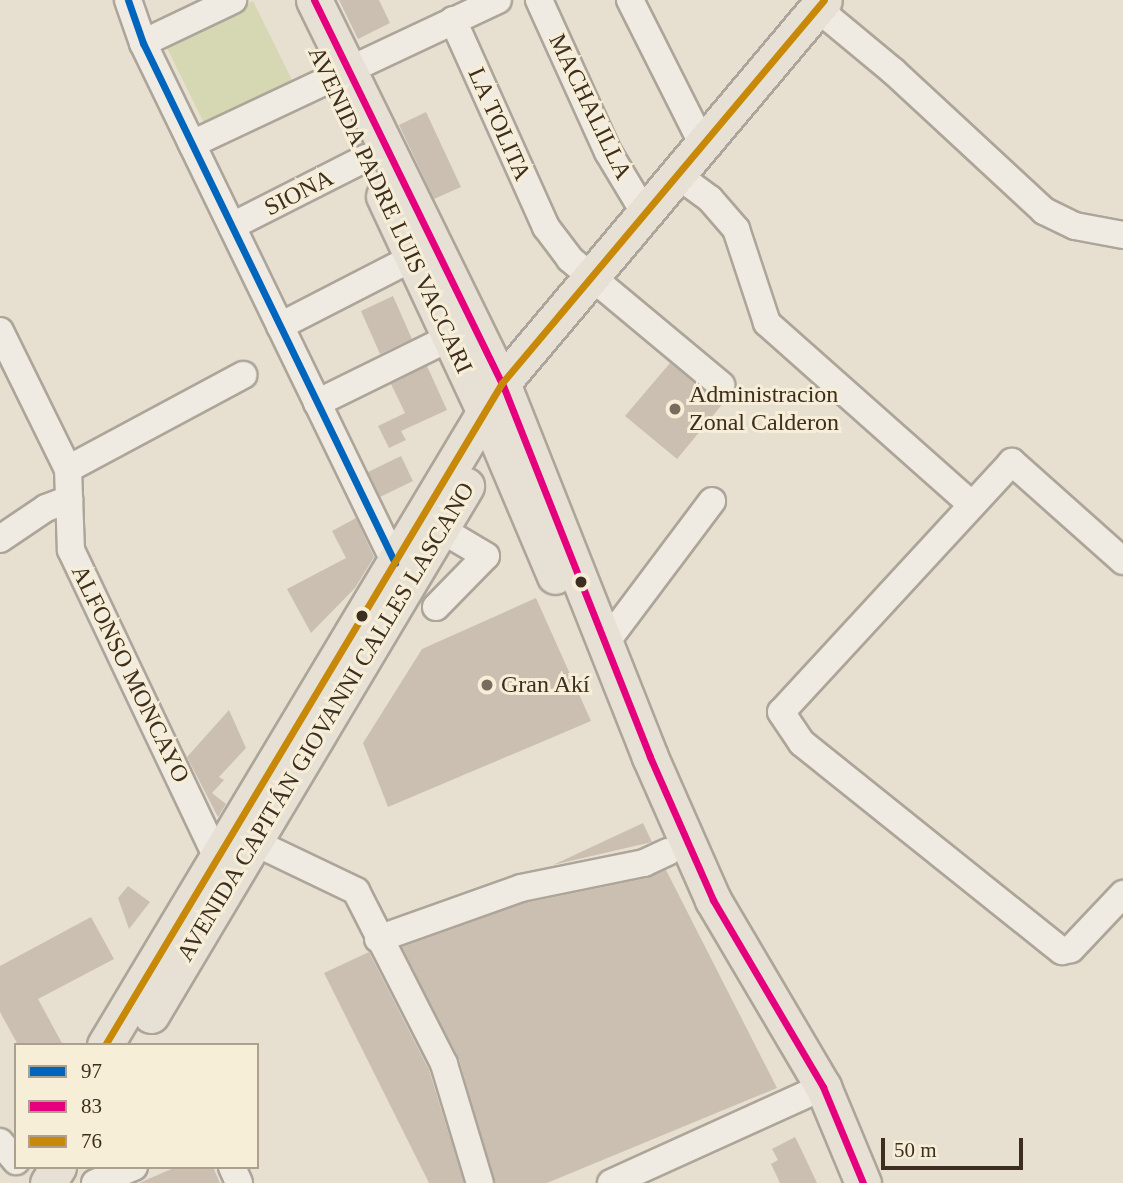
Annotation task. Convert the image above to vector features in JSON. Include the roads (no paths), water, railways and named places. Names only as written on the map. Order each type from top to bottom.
[{"type":"main road","name":"AVENIDA PADRE LUIS VACCARI","points":[[291,0],[338,74],[498,407],[713,900],[863,1183]]},
{"type":"main road","name":"AVENIDA PADRE LUIS VACCARI","points":[[314,0],[366,158],[425,252],[451,337],[498,407],[528,513],[668,852],[693,908],[813,1092],[839,1183]]},
{"type":"main road","name":"AVENIDA CAPITÁN GIOVANNI CALLES LASCANO","points":[[134,1043],[442,530],[459,500],[498,407],[525,355],[820,4]]},
{"type":"main road","name":"AVENIDA CAPITÁN GIOVANNI CALLES LASCANO","points":[[106,1043],[395,563],[498,407]]},
{"type":"main road","points":[[459,500],[493,495],[528,513]]},
{"type":"street","points":[[128,0],[143,43],[395,563]]},
{"type":"street","points":[[143,43],[233,0]]},
{"type":"street","points":[[192,144],[498,0]]},
{"type":"street","name":"MACHALILLA","points":[[539,0],[608,152],[644,212]]},
{"type":"street","points":[[630,0],[702,143]]},
{"type":"street","points":[[820,4],[1044,211],[1075,226],[1123,235]]},
{"type":"street","name":"LA TOLITA","points":[[453,20],[545,227],[570,258],[721,385]]},
{"type":"street","name":"SIONA","points":[[232,226],[366,158]]},
{"type":"street","points":[[676,174],[710,199],[736,229],[767,323],[972,506]]},
{"type":"street","points":[[280,326],[425,252]]},
{"type":"street","name":"ALFONSO MONCAYO","points":[[0,331],[68,469],[71,550],[218,857]]},
{"type":"street","points":[[317,403],[451,337]]},
{"type":"street","points":[[68,469],[243,375]]},
{"type":"street","points":[[1123,561],[1012,462],[781,712],[802,743],[1062,951],[1071,949],[1123,894]]},
{"type":"street","points":[[0,539],[46,508],[69,499]]},
{"type":"street","points":[[604,645],[712,501]]},
{"type":"street","points":[[436,607],[493,547],[442,530]]},
{"type":"street","points":[[256,843],[356,891],[378,939],[444,1064],[480,1183]]},
{"type":"street","points":[[378,939],[522,888],[643,863],[668,852]]},
{"type":"street","points":[[626,1180],[813,1092]]},
{"type":"street","points":[[0,1142],[14,1156]]},
{"type":"street","points":[[80,1169],[92,1183],[129,1169]]},
{"type":"place","name":"Administracion Zonal Calderon","points":[[675,409]]},
{"type":"place","name":"Gran Akí","points":[[487,685]]}]
